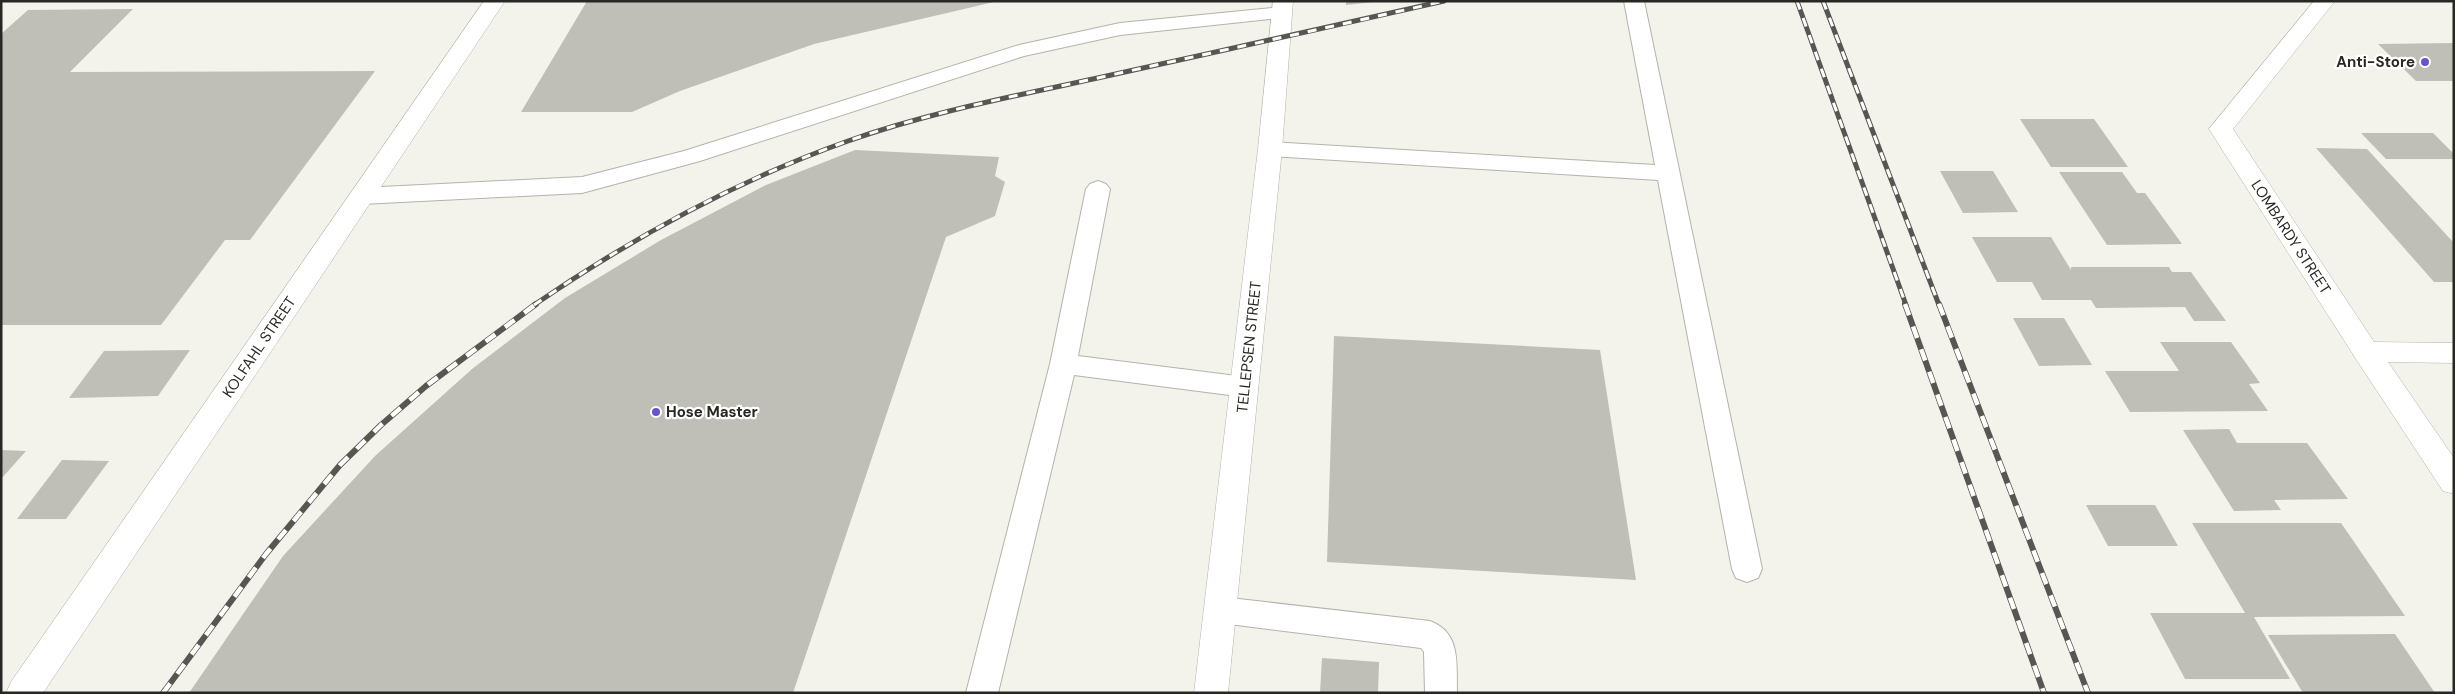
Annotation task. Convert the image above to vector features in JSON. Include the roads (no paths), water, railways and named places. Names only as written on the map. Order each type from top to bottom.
[{"type":"street","name":"KOLFAHL STREET","points":[[23,693],[495,1]]},
{"type":"street","name":"LOMBARDY STREET","points":[[2325,1],[2221,129],[2366,352],[2454,482]]},
{"type":"street","name":"TELLEPSEN STREET","points":[[1212,693],[1270,149],[1282,7]]},
{"type":"street","points":[[2366,352],[2454,352]]},
{"type":"lane","points":[[1634,1],[1747,569]]},
{"type":"lane","points":[[362,196],[582,185],[692,156],[1019,51],[1120,29],[1282,7]]},
{"type":"lane","points":[[1270,149],[1669,173]]},
{"type":"lane","points":[[982,693],[1064,364],[1098,189]]},
{"type":"lane","points":[[1064,364],[1245,388]]},
{"type":"lane","points":[[1221,610],[1430,635],[1440,648],[1441,693]]},
{"type":"railway","points":[[534,305],[571,280],[685,213],[765,174],[848,141],[908,122],[1000,99],[1444,1]]},
{"type":"railway","points":[[1797,1],[1906,305]]},
{"type":"railway","points":[[1823,1],[1939,305]]},
{"type":"railway","points":[[163,693],[266,554],[340,465],[381,425],[426,386],[536,304]]},
{"type":"railway","points":[[1905,304],[2044,693]]},
{"type":"railway","points":[[1939,304],[2088,693]]},
{"type":"place","name":"Anti-Store","points":[[2425,62]]},
{"type":"place","name":"Hose Master","points":[[656,412]]}]
